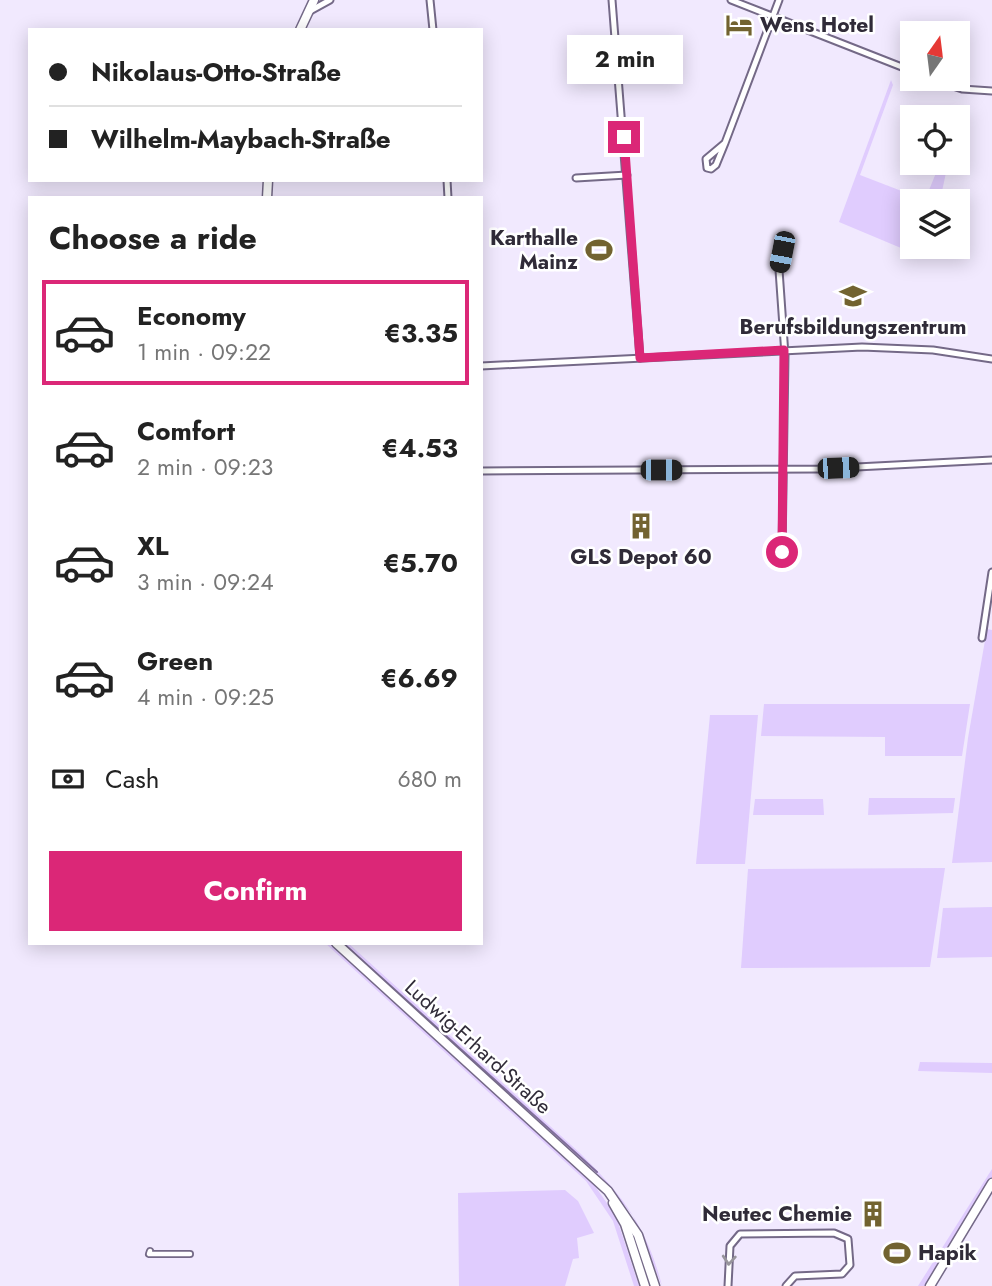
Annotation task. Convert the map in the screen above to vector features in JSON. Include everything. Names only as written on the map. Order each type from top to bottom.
[{"type":"main road","points":[[301,28],[314,0]]},
{"type":"main road","name":"Ludwig-Erhard-Straße","points":[[338,945],[595,1178],[630,1219],[655,1286]]},
{"type":"main road","name":"Ludwig-Erhard-Straße","points":[[595,1178],[624,1222],[645,1286]]},
{"type":"main road","points":[[930,1286],[992,1183]]},
{"type":"street","points":[[308,13],[330,0]]},
{"type":"street","points":[[430,0],[433,28]]},
{"type":"street","points":[[612,0],[640,358]]},
{"type":"street","points":[[731,0],[900,66]]},
{"type":"street","points":[[725,143],[706,159],[708,168],[714,168],[725,143],[779,0]]},
{"type":"street","points":[[970,90],[992,91]]},
{"type":"street","points":[[576,178],[627,175]]},
{"type":"street","points":[[777,563],[782,552],[784,350],[779,270],[782,252]]},
{"type":"street","points":[[483,366],[784,350],[897,348],[992,359]]},
{"type":"street","points":[[483,471],[783,469],[992,460]]},
{"type":"street","points":[[982,638],[992,572]]},
{"type":"street","points":[[728,1286],[730,1246],[740,1234],[834,1233],[848,1239],[850,1265],[842,1274],[794,1276],[786,1286]]},
{"type":"street","points":[[150,1251],[149,1254],[190,1254]]},
{"type":"shaded area","points":[[891,80],[893,85],[860,175],[900,190],[900,248],[839,222]]},
{"type":"shaded area","points":[[935,175],[945,175],[943,189],[929,189]]},
{"type":"shaded area","points":[[987,629],[992,630],[992,862],[952,863],[968,738]]},
{"type":"shaded area","points":[[764,704],[970,704],[962,756],[885,756],[885,737],[761,736]]},
{"type":"shaded area","points":[[710,715],[758,715],[745,864],[696,864]]},
{"type":"shaded area","points":[[869,798],[955,798],[953,813],[868,815]]},
{"type":"shaded area","points":[[755,799],[823,799],[824,815],[753,815]]},
{"type":"shaded area","points":[[945,868],[930,967],[741,968],[748,869]]},
{"type":"shaded area","points":[[992,907],[992,957],[937,958],[943,908]]},
{"type":"shaded area","points":[[327,945],[334,945],[588,1176],[616,1216],[639,1286],[634,1286],[613,1221],[586,1181]]},
{"type":"shaded area","points":[[344,945],[350,945],[596,1169],[621,1199],[632,1214],[641,1229],[662,1286],[633,1216],[603,1179]]},
{"type":"shaded area","points":[[920,1062],[992,1063],[992,1073],[918,1071]]},
{"type":"shaded area","points":[[992,1169],[992,1179],[926,1286],[918,1286]]},
{"type":"shaded area","points":[[565,1190],[578,1201],[594,1233],[577,1238],[579,1258],[573,1259],[565,1286],[459,1286],[458,1193]]},
{"type":"waterway","points":[[345,945],[597,1172]]},
{"type":"place","name":"Wens Hotel","points":[[739,25]]},
{"type":"place","name":"Karthalle Mainz","points":[[599,250]]},
{"type":"place","name":"Berufsbildungszentrum","points":[[853,296]]},
{"type":"place","name":"GLS Depot 60","points":[[641,526]]},
{"type":"place","name":"Neutec Chemie","points":[[873,1214]]},
{"type":"place","name":"Hapik","points":[[897,1253]]},
{"type":"route","points":[[624,137],[640,358],[784,350],[782,552]]}]
